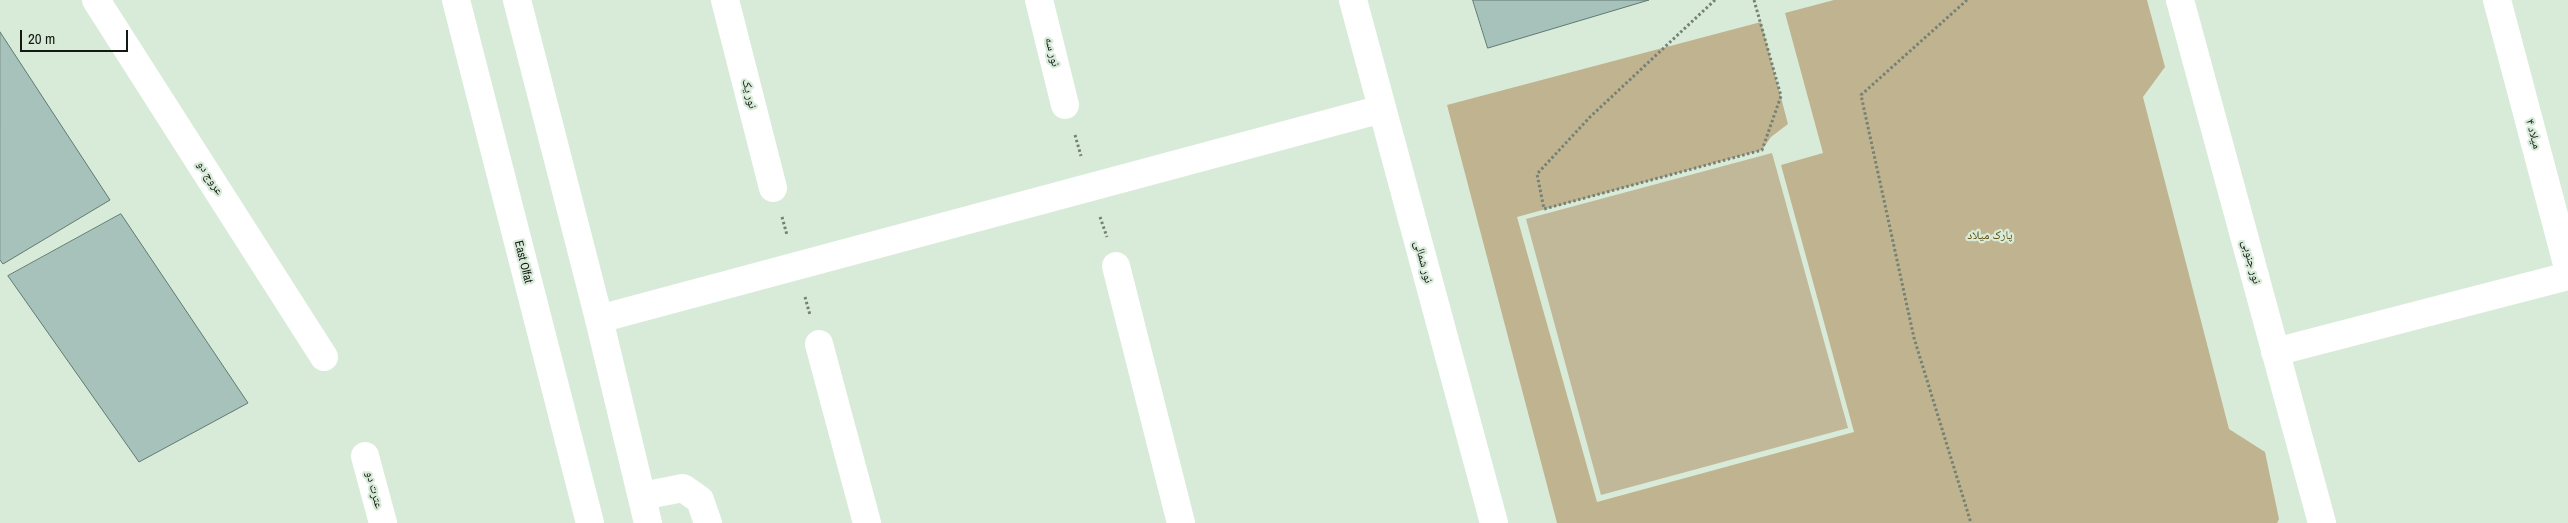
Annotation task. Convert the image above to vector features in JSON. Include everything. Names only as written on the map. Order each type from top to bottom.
[{"type":"street","name":"عروج دو","points":[[96,0],[324,357]]},
{"type":"street","name":"East Olfat","points":[[456,0],[590,523]]},
{"type":"street","points":[[517,0],[599,319],[648,523]]},
{"type":"street","name":"نور یک","points":[[725,0],[773,188]]},
{"type":"street","name":"نور سه","points":[[1039,0],[1065,105]]},
{"type":"street","name":"نور شمالی","points":[[1353,0],[1494,523]]},
{"type":"street","name":"نور جنوبی","points":[[2180,0],[2322,523]]},
{"type":"street","name":"میلاد ۴","points":[[2497,0],[2568,268]]},
{"type":"street","points":[[599,319],[1382,109]]},
{"type":"street","points":[[1116,266],[1181,523]]},
{"type":"street","points":[[2275,352],[2568,276]]},
{"type":"street","points":[[819,344],[867,523]]},
{"type":"street","name":"عترت دو","points":[[365,456],[383,523]]},
{"type":"street","points":[[642,496],[683,488],[700,500],[708,523]]},
{"type":"path","points":[[1714,0],[1590,117],[1538,174],[1544,209],[1762,150],[1781,96],[1754,0]]},
{"type":"path","points":[[1967,0],[1861,95],[1914,338],[1971,523]]},
{"type":"shaded area","points":[[1772,153],[1848,428],[1601,495],[1526,219]]},
{"type":"green space","name":"پارک میلاد","points":[[1834,0],[2147,0],[2165,67],[2143,97],[2229,429],[2265,452],[2279,519],[2277,523],[1557,523],[1447,105],[1761,22],[1788,124],[1771,137],[1762,150],[1517,217],[1597,502],[1854,432],[1781,165],[1823,153],[1785,13]]},
{"type":"building","points":[[1473,0],[1649,0],[1488,48]]},
{"type":"building","points":[[0,32],[110,200],[3,264],[0,260]]},
{"type":"building","points":[[121,214],[248,403],[139,462],[8,276]]}]
